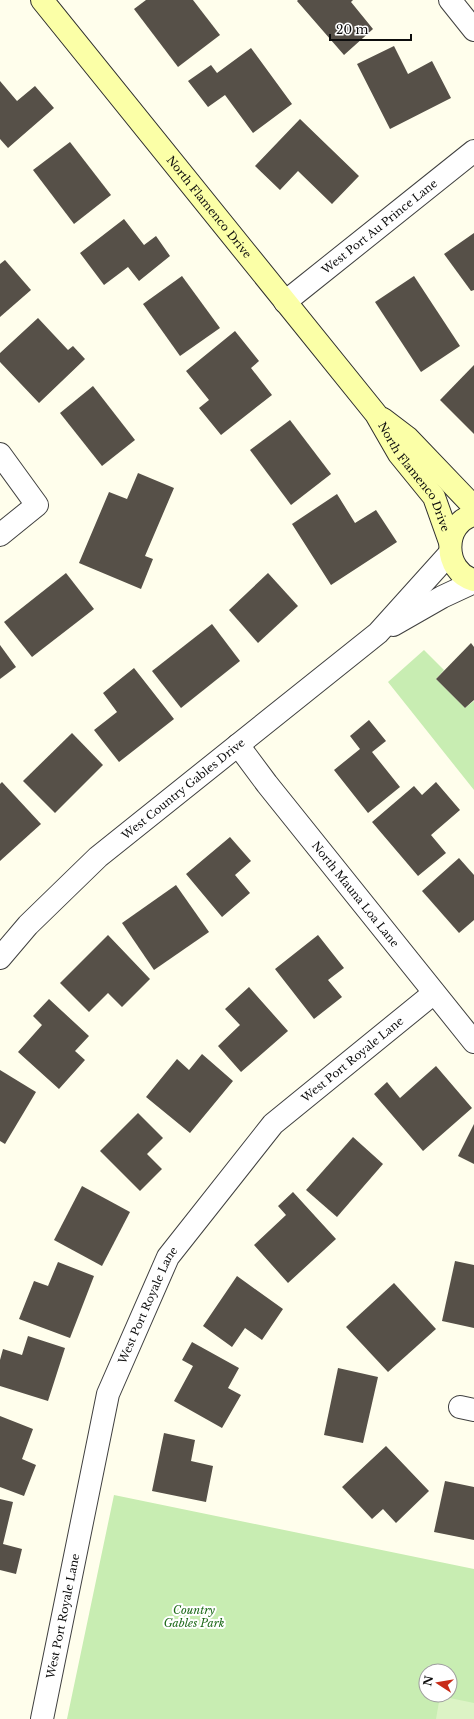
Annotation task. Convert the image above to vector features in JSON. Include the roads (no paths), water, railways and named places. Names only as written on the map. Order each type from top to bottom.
[{"type":"street","name":"North Flamenco Drive","points":[[42,0],[376,414],[399,454],[434,497],[454,564],[460,573],[474,581]]},
{"type":"street","points":[[450,0],[474,30]]},
{"type":"street","name":"West Port Au Prince Lane","points":[[285,302],[474,151]]},
{"type":"street","name":"North Flamenco Drive","points":[[376,414],[408,438],[474,507]]},
{"type":"street","points":[[0,454],[37,505],[0,535]]},
{"type":"street","name":"North Flamenco Drive","points":[[450,548],[454,532],[461,522],[474,515]]},
{"type":"street","name":"West Country Gables Drive","points":[[378,633],[450,548]]},
{"type":"street","name":"West Country Gables Drive","points":[[1,953],[98,857],[378,633],[474,581]]},
{"type":"street","name":"North Mauna Loa Lane","points":[[238,745],[267,784],[474,1042]]},
{"type":"street","name":"West Port Royale Lane","points":[[42,1719],[108,1394],[168,1257],[273,1124],[434,993]]},
{"type":"park label","name":"Country Gables Park","points":[[194,1616]]}]
